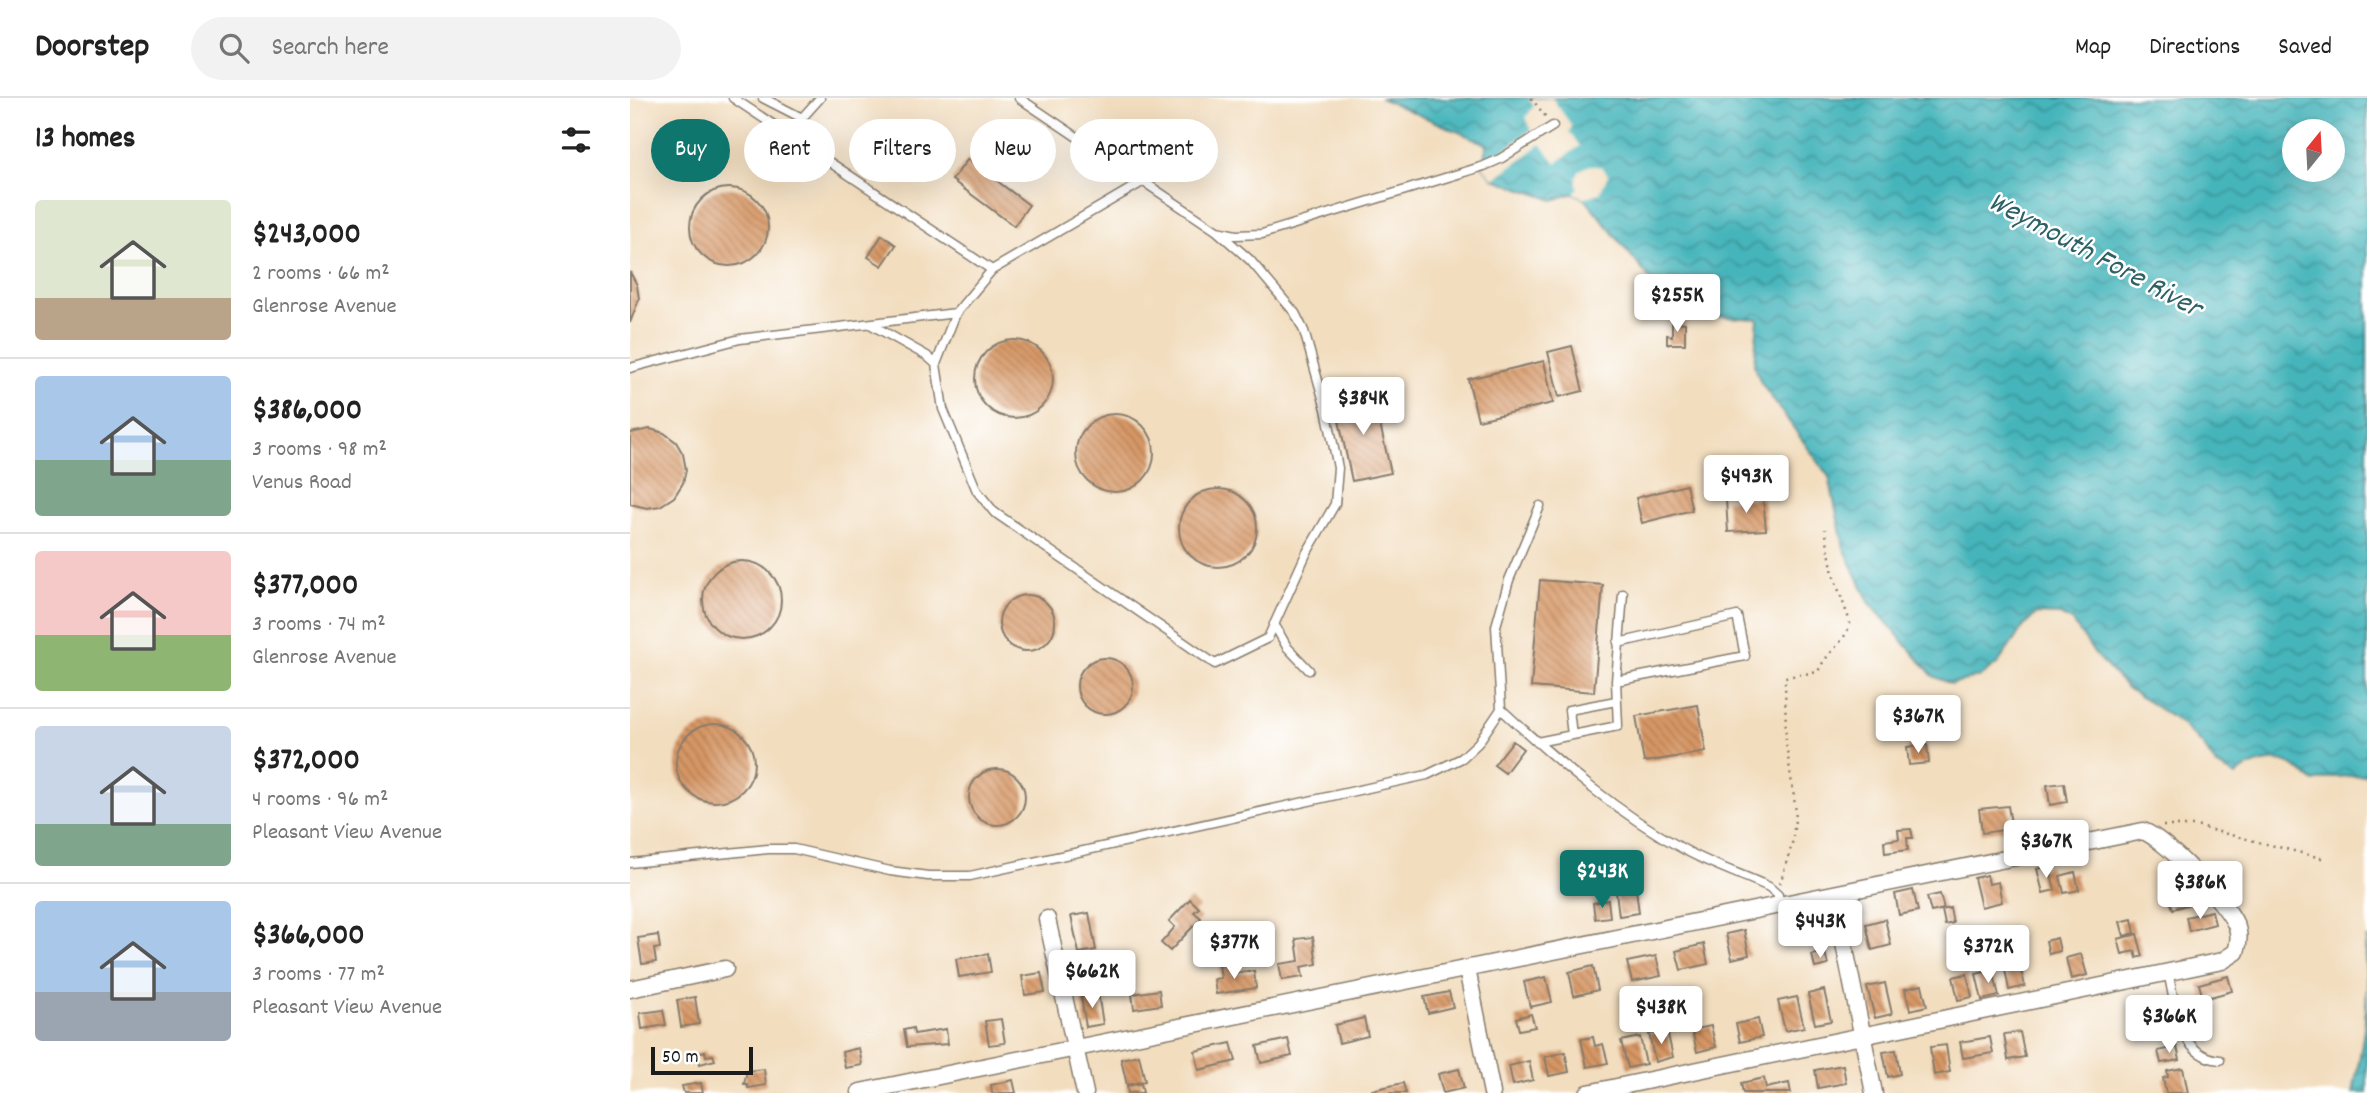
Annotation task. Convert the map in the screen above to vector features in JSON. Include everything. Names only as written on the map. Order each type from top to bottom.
[{"type":"street","points":[[860,1092],[2143,831],[2165,844],[2227,909],[2238,928],[2236,952],[2222,961],[1588,1093]]},
{"type":"street","points":[[1834,894],[1874,1093]]},
{"type":"street","points":[[1047,919],[1085,1093]]},
{"type":"street","points":[[630,989],[725,969]]},
{"type":"street","points":[[1466,969],[1492,1093]]},
{"type":"lane","points":[[733,98],[992,270]]},
{"type":"lane","points":[[762,98],[802,118],[820,98]]},
{"type":"lane","points":[[1019,98],[1070,132]]},
{"type":"lane","points":[[1217,231],[1236,235],[1262,234],[1484,166],[1553,126]]},
{"type":"lane","points":[[1141,182],[992,270],[956,313],[936,364],[943,409],[977,491],[994,512],[1215,664],[1268,638],[1306,554],[1335,503],[1336,458],[1304,331],[1295,313],[1250,260],[1217,231],[1144,182]]},
{"type":"lane","points":[[630,368],[740,340],[956,313]]},
{"type":"lane","points":[[870,324],[927,356],[936,364]]},
{"type":"lane","points":[[630,863],[768,849],[794,849],[928,876],[983,874],[1427,775],[1462,758],[1478,743],[1501,709],[1496,626],[1509,580],[1540,506]]},
{"type":"lane","points":[[1537,742],[1618,726],[1616,681],[1623,594]]},
{"type":"lane","points":[[1616,681],[1745,656],[1737,616],[1618,643]]},
{"type":"lane","points":[[1274,624],[1287,647],[1309,670]]},
{"type":"lane","points":[[1572,735],[1569,710],[1616,701]]},
{"type":"lane","points":[[1501,709],[1537,742],[1619,808],[1685,850],[1769,887],[1776,892],[1780,905]]},
{"type":"lane","points":[[2168,972],[2182,1030],[2190,1047],[2203,1056],[2220,1060]]},
{"type":"path","points":[[1531,98],[1553,126]]},
{"type":"path","points":[[1780,905],[1780,879],[1792,844],[1796,811],[1786,743],[1785,677],[1818,672],[1825,657],[1849,629],[1850,622],[1833,573],[1825,529]]},
{"type":"path","points":[[2143,831],[2155,826],[2196,826],[2325,859]]},
{"type":"water","name":"Weymouth Fore River","points":[[1380,98],[2367,98],[2367,775],[2332,777],[2314,782],[2293,766],[2274,761],[2249,767],[2236,776],[2216,765],[2202,744],[2179,722],[2127,688],[2095,654],[2072,621],[2060,615],[2036,614],[2024,626],[1998,663],[1981,676],[1951,684],[1933,676],[1869,602],[1844,548],[1829,477],[1761,383],[1754,365],[1758,319],[1678,314],[1587,201],[1574,193],[1553,200],[1494,179],[1482,166],[1487,144]]},
{"type":"water","points":[[2367,937],[2367,985],[2365,955]]},
{"type":"water","points":[[2367,999],[2367,1093],[2353,1093],[2361,1053]]},
{"type":"pier","points":[[1552,98],[1572,126],[1569,132],[1580,146],[1556,163],[1541,144],[1494,179],[1482,166],[1531,130],[1526,117],[1534,106],[1529,99]]},
{"type":"pier","points":[[1590,165],[1602,167],[1608,175],[1600,193],[1583,198],[1574,193],[1578,188],[1576,178],[1580,170]]},
{"type":"building","points":[[968,159],[970,182],[998,182],[1029,205],[1014,226],[955,182],[956,175]]},
{"type":"building","points":[[721,188],[737,188],[751,194],[762,205],[768,219],[768,235],[762,249],[751,260],[737,266],[721,266],[707,260],[696,249],[690,235],[690,219],[696,205],[707,194]]},
{"type":"building","points":[[882,235],[896,245],[882,266],[868,257]]},
{"type":"building","points":[[630,272],[637,285],[639,299],[630,323]]},
{"type":"building","points":[[1672,322],[1685,323],[1685,344],[1667,344],[1667,335],[1672,336]]},
{"type":"building","points":[[1006,340],[1022,340],[1036,346],[1047,357],[1053,371],[1053,387],[1047,401],[1036,412],[1022,418],[1006,418],[992,412],[981,401],[975,387],[975,371],[981,357],[992,346]]},
{"type":"building","points":[[1572,346],[1583,391],[1559,397],[1548,352]]},
{"type":"building","points":[[1544,361],[1553,403],[1478,420],[1468,379]]},
{"type":"building","points":[[1373,393],[1391,473],[1352,481],[1335,402]]},
{"type":"building","points":[[1107,414],[1123,414],[1137,420],[1148,431],[1154,445],[1154,461],[1148,475],[1137,486],[1123,492],[1107,492],[1093,486],[1082,475],[1076,461],[1076,445],[1082,431],[1093,420]]},
{"type":"building","points":[[650,429],[664,433],[676,442],[683,454],[686,470],[683,483],[674,497],[660,506],[647,508],[630,504],[630,433]]},
{"type":"building","points":[[1686,485],[1692,510],[1642,523],[1636,498]]},
{"type":"building","points":[[1210,489],[1226,489],[1240,495],[1251,506],[1257,520],[1257,536],[1251,550],[1240,561],[1226,567],[1210,567],[1196,561],[1185,550],[1179,536],[1179,520],[1185,506],[1196,495]]},
{"type":"building","points":[[1763,498],[1766,530],[1728,532],[1726,500]]},
{"type":"building","points":[[734,561],[750,561],[764,567],[775,578],[781,592],[781,608],[775,622],[764,633],[750,639],[734,639],[720,633],[709,622],[703,608],[703,592],[709,578],[720,567]]},
{"type":"building","points":[[1540,580],[1603,585],[1594,692],[1531,687]]},
{"type":"building","points":[[1022,595],[1032,595],[1047,603],[1053,612],[1053,634],[1047,643],[1032,651],[1022,651],[1004,639],[999,628],[999,618],[1011,600]]},
{"type":"building","points":[[1100,658],[1110,658],[1125,666],[1131,675],[1131,697],[1125,706],[1110,714],[1100,714],[1082,702],[1077,691],[1077,681],[1089,663]]},
{"type":"building","points":[[1698,705],[1706,752],[1644,762],[1636,716]]},
{"type":"building","points":[[707,724],[723,724],[737,730],[748,741],[754,755],[754,771],[748,785],[737,796],[723,802],[707,802],[693,796],[682,785],[676,771],[676,755],[682,741],[693,730]]},
{"type":"building","points":[[1513,741],[1523,749],[1505,773],[1494,765]]},
{"type":"building","points":[[1927,745],[1929,763],[1909,765],[1907,747]]},
{"type":"building","points":[[992,769],[1002,769],[1017,777],[1023,786],[1023,808],[1017,817],[1002,825],[992,825],[974,813],[969,802],[969,792],[981,774]]},
{"type":"building","points":[[2064,783],[2067,802],[2050,805],[2047,785]]},
{"type":"building","points":[[2008,806],[2012,829],[1982,833],[1979,809]]},
{"type":"building","points":[[1911,829],[1913,838],[1907,838],[1908,850],[1885,853],[1884,841],[1899,839],[1898,830]]},
{"type":"building","points":[[2049,866],[2055,890],[2043,893],[2037,869]]},
{"type":"building","points":[[2075,872],[2079,890],[2064,893],[2060,876]]},
{"type":"building","points":[[1987,875],[1989,884],[1998,882],[2002,902],[1981,907],[1974,878]]},
{"type":"building","points":[[1636,889],[1639,913],[1619,916],[1616,892]]},
{"type":"building","points":[[1913,890],[1918,911],[1899,915],[1895,894]]},
{"type":"building","points":[[1940,894],[1944,909],[1931,912],[1927,897]]},
{"type":"building","points":[[2186,896],[2189,904],[2173,909],[2170,901]]},
{"type":"building","points":[[1190,899],[1199,908],[1194,912],[1201,918],[1170,951],[1161,943],[1175,927],[1169,921]]},
{"type":"building","points":[[1608,900],[1610,917],[1595,919],[1593,903]]},
{"type":"building","points":[[1950,908],[1953,923],[1945,925],[1942,910]]},
{"type":"building","points":[[2212,911],[2215,924],[2189,931],[2186,917]]},
{"type":"building","points":[[1089,913],[1096,950],[1079,953],[1071,916]]},
{"type":"building","points":[[1817,913],[1823,937],[1804,942],[1798,917]]},
{"type":"building","points":[[1885,919],[1891,945],[1872,950],[1866,924]]},
{"type":"building","points":[[2132,919],[2135,933],[2124,936],[2120,922]]},
{"type":"building","points":[[1744,930],[1749,955],[1732,959],[1726,934]]},
{"type":"building","points":[[2137,934],[2143,956],[2137,958],[2135,951],[2122,954],[2118,939]]},
{"type":"building","points":[[658,935],[660,948],[654,949],[656,962],[642,964],[638,938]]},
{"type":"building","points":[[1313,937],[1317,964],[1301,967],[1303,977],[1282,980],[1279,964],[1299,961],[1296,939]]},
{"type":"building","points":[[2057,938],[2060,951],[2049,954],[2046,941]]},
{"type":"building","points":[[1704,944],[1708,964],[1681,970],[1676,951]]},
{"type":"building","points":[[1825,952],[1828,965],[1815,968],[1812,955]]},
{"type":"building","points":[[988,954],[991,972],[959,977],[956,959]]},
{"type":"building","points":[[2081,954],[2087,975],[2071,979],[2066,958]]},
{"type":"building","points":[[1656,956],[1661,976],[1632,982],[1627,962]]},
{"type":"building","points":[[1230,964],[1232,974],[1254,971],[1256,988],[1216,994],[1214,979],[1221,978],[1219,965]]},
{"type":"building","points":[[1593,966],[1598,990],[1574,996],[1569,972]]},
{"type":"building","points":[[2020,966],[2025,986],[2009,990],[2005,969]]},
{"type":"building","points":[[1993,970],[1999,996],[1982,1000],[1976,974]]},
{"type":"building","points":[[1041,973],[1045,992],[1025,995],[1022,976]]},
{"type":"building","points":[[1967,974],[1972,997],[1958,1000],[1953,977]]},
{"type":"building","points":[[2228,976],[2232,991],[2203,999],[2199,984]]},
{"type":"building","points":[[1546,977],[1552,1002],[1530,1007],[1524,982]]},
{"type":"building","points":[[1885,983],[1892,1014],[1875,1018],[1867,987]]},
{"type":"building","points":[[1922,985],[1927,1006],[1910,1010],[1905,989]]},
{"type":"building","points":[[1159,990],[1161,1005],[1134,1009],[1132,994]]},
{"type":"building","points":[[1824,990],[1831,1021],[1815,1024],[1808,994]]},
{"type":"building","points":[[1449,992],[1453,1007],[1428,1013],[1424,997]]},
{"type":"building","points":[[1098,993],[1103,1024],[1086,1027],[1081,996]]},
{"type":"building","points":[[695,997],[699,1024],[681,1027],[677,1000]]},
{"type":"building","points":[[1797,997],[1804,1027],[1785,1031],[1778,1001]]},
{"type":"building","points":[[663,1010],[666,1025],[642,1029],[640,1013]]},
{"type":"building","points":[[1531,1014],[1535,1027],[1519,1030],[1516,1018]]},
{"type":"building","points":[[1364,1018],[1368,1036],[1339,1043],[1335,1025]]},
{"type":"building","points":[[1001,1019],[1005,1043],[989,1045],[985,1021]]},
{"type":"building","points":[[1758,1019],[1762,1037],[1740,1042],[1736,1024]]},
{"type":"building","points":[[1711,1026],[1716,1047],[1697,1052],[1692,1030]]},
{"type":"building","points":[[913,1028],[914,1034],[946,1029],[948,1044],[907,1047],[904,1030]]},
{"type":"building","points":[[1667,1030],[1673,1057],[1655,1062],[1649,1034]]},
{"type":"building","points":[[2020,1032],[2025,1057],[2008,1060],[2004,1034]]},
{"type":"building","points":[[1593,1037],[1595,1046],[1603,1044],[1608,1063],[1587,1067],[1581,1039]]},
{"type":"building","points":[[1640,1037],[1646,1064],[1628,1068],[1621,1041]]},
{"type":"building","points":[[1990,1037],[1993,1053],[1963,1058],[1960,1042]]},
{"type":"building","points":[[1288,1039],[1292,1056],[1261,1063],[1257,1046]]},
{"type":"building","points":[[1231,1043],[1236,1061],[1199,1070],[1195,1051]]},
{"type":"building","points":[[1946,1045],[1950,1072],[1934,1075],[1930,1047]]},
{"type":"building","points":[[2177,1047],[2180,1060],[2161,1063],[2158,1051]]},
{"type":"building","points":[[859,1048],[862,1065],[845,1068],[842,1052]]},
{"type":"building","points":[[1896,1050],[1900,1074],[1888,1077],[1883,1052]]},
{"type":"building","points":[[705,1051],[706,1056],[713,1055],[715,1060],[700,1064],[697,1053]]},
{"type":"building","points":[[1565,1052],[1569,1072],[1549,1076],[1545,1057]]},
{"type":"building","points":[[1139,1055],[1145,1081],[1127,1085],[1121,1059]]},
{"type":"building","points":[[1529,1061],[1533,1080],[1513,1085],[1509,1066]]},
{"type":"building","points":[[1843,1065],[1846,1083],[1818,1088],[1815,1070]]},
{"type":"building","points":[[2183,1068],[2188,1093],[2166,1093],[2163,1078],[2168,1077],[2167,1071]]},
{"type":"building","points":[[764,1069],[766,1085],[748,1088],[747,1084],[744,1084],[747,1071]]},
{"type":"building","points":[[1459,1069],[1464,1088],[1443,1093],[1438,1074]]},
{"type":"building","points":[[1764,1078],[1766,1088],[1789,1083],[1791,1093],[1743,1093],[1741,1083]]},
{"type":"building","points":[[1013,1080],[1016,1093],[992,1093],[991,1085]]},
{"type":"building","points":[[701,1083],[703,1093],[684,1093],[682,1086]]},
{"type":"building","points":[[1141,1083],[1143,1093],[1128,1093],[1127,1086]]},
{"type":"building","points":[[1403,1083],[1406,1093],[1372,1093],[1372,1090]]}]
